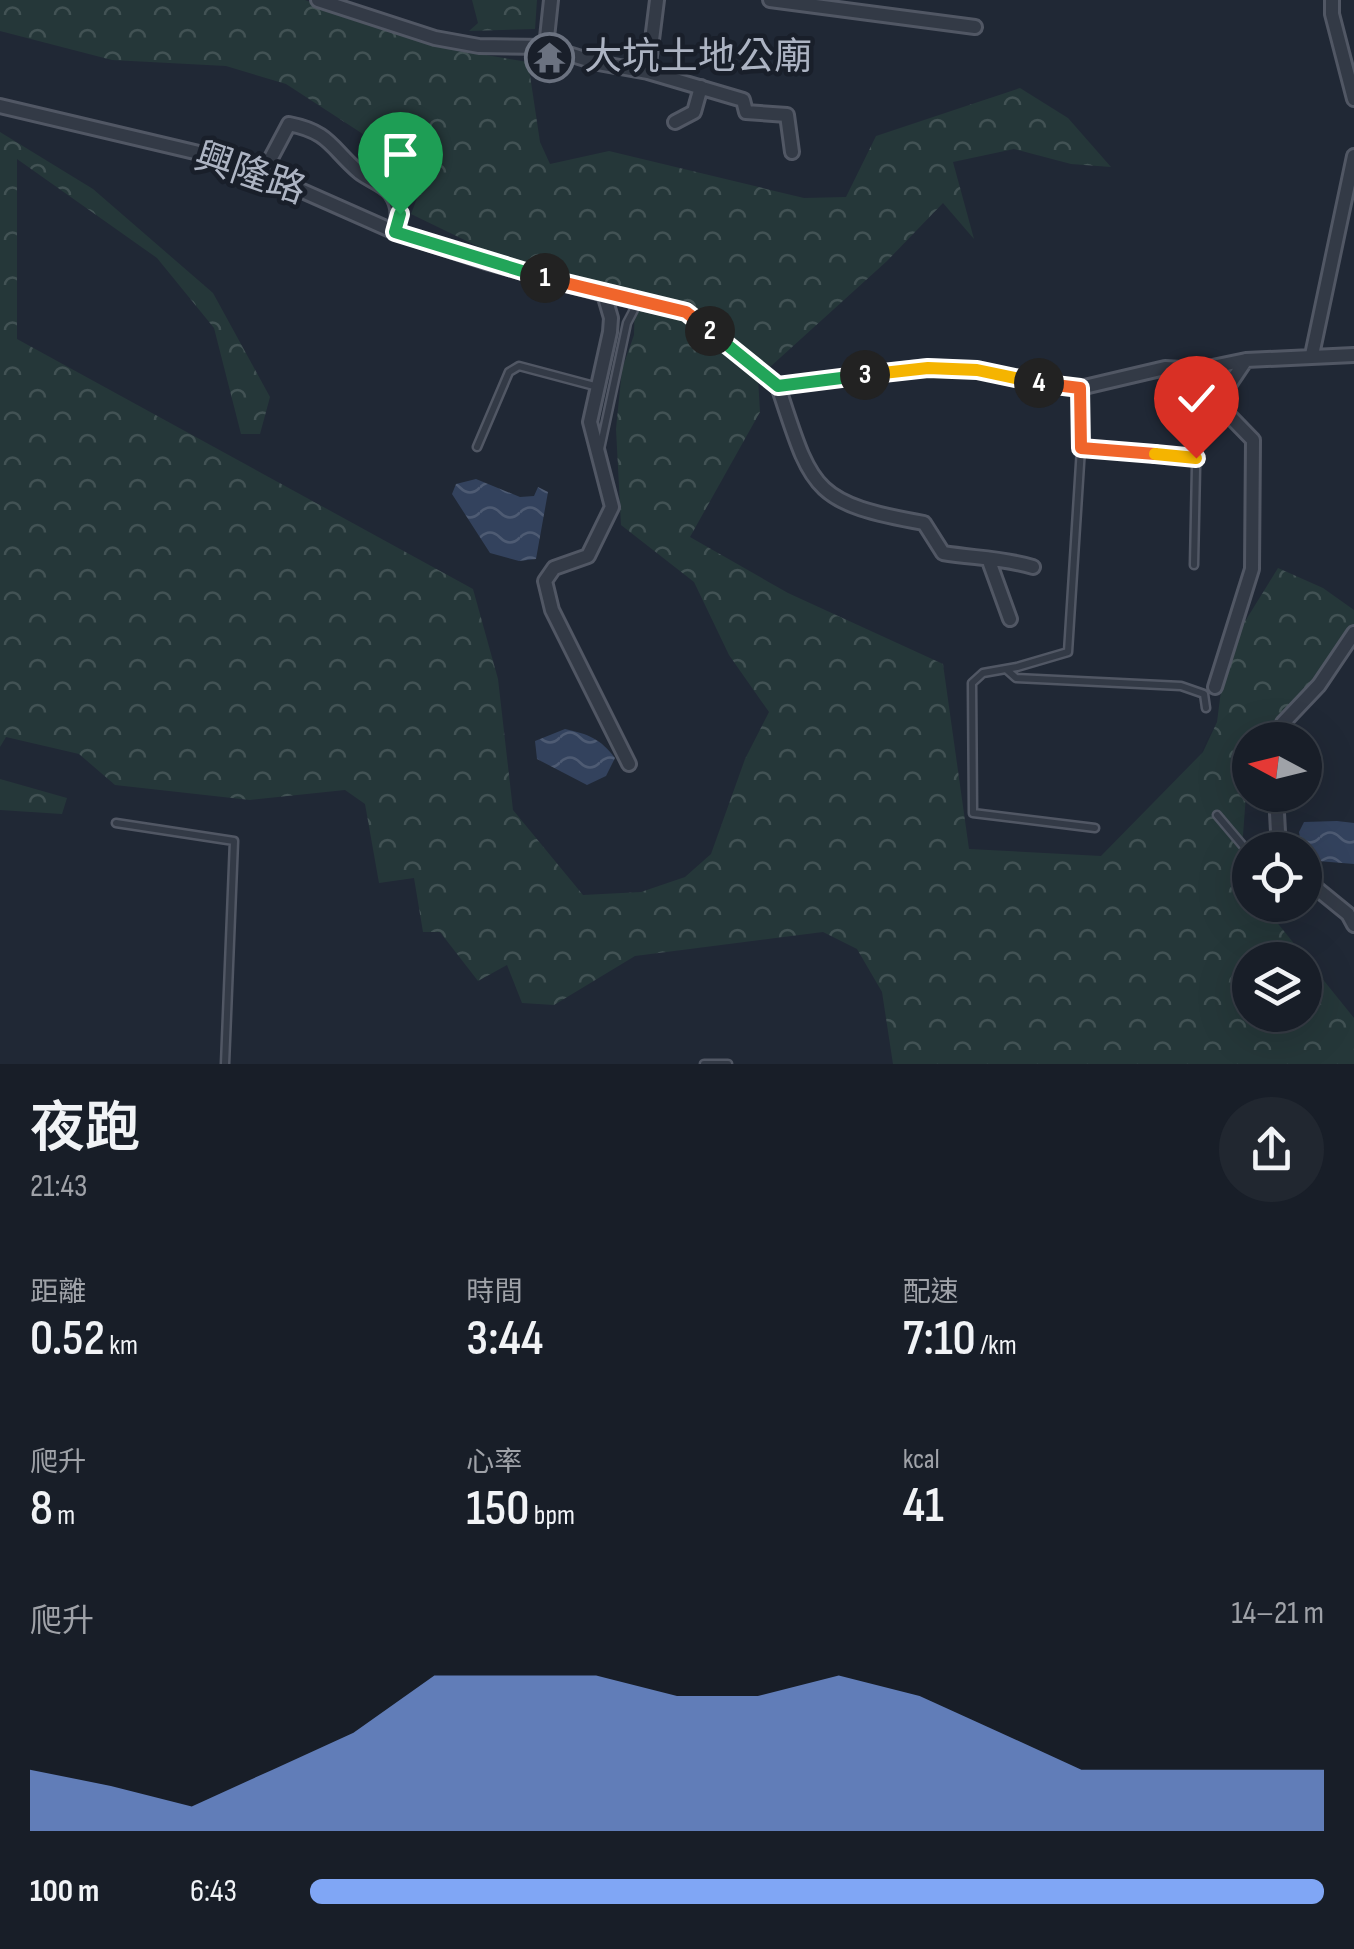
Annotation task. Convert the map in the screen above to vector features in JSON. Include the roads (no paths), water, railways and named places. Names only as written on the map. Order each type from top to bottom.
[{"type":"street","points":[[318,0],[435,38],[479,46],[546,46],[743,100],[746,112],[787,115],[792,152]]},
{"type":"street","points":[[546,46],[551,0]]},
{"type":"street","points":[[648,72],[657,0]]},
{"type":"street","points":[[770,0],[975,27]]},
{"type":"street","points":[[1332,0],[1332,14],[1354,99]]},
{"type":"street","points":[[675,122],[694,112],[700,87]]},
{"type":"street","name":"興隆路","points":[[0,106],[237,162],[395,232],[486,262],[686,312],[778,386]]},
{"type":"street","points":[[263,173],[289,124],[312,129],[338,148],[359,172],[390,192],[400,214],[395,232]]},
{"type":"street","points":[[1312,355],[1354,156]]},
{"type":"street","points":[[604,294],[611,318],[610,332],[590,422],[612,507],[588,556],[554,568],[545,581],[552,610],[628,764]]},
{"type":"street","points":[[1033,567],[1009,559],[989,561],[943,553],[924,523],[846,504],[821,489],[803,462],[778,386],[928,368],[977,370],[1080,388],[1165,368],[1198,370],[1246,360],[1354,355]]},
{"type":"street","points":[[1215,687],[1252,570],[1253,440],[1218,403],[1246,360]]},
{"type":"street","points":[[989,561],[1010,619]]},
{"type":"street","points":[[1283,722],[1319,685],[1354,633]]},
{"type":"street","points":[[1322,893],[1348,914],[1354,931]]},
{"type":"lane","points":[[600,453],[626,323],[639,301]]},
{"type":"lane","points":[[477,448],[509,372],[519,366],[599,387]]},
{"type":"lane","points":[[1194,565],[1198,370]]},
{"type":"lane","points":[[1080,388],[1081,448],[1068,652],[983,673],[972,684],[973,813],[1095,828]]},
{"type":"lane","points":[[1081,448],[1196,458]]},
{"type":"lane","points":[[1006,669],[1016,678],[1181,686],[1204,694],[1206,708]]},
{"type":"lane","points":[[1217,815],[1232,833]]},
{"type":"lane","points":[[116,823],[234,842],[226,1064]]},
{"type":"lane","points":[[704,1064],[728,1064]]},
{"type":"water","points":[[476,479],[520,497],[534,496],[538,487],[548,492],[536,559],[519,561],[490,553],[452,494],[456,484]]},
{"type":"water","points":[[565,729],[605,746],[615,758],[606,776],[587,785],[537,759],[535,741]]},
{"type":"water","points":[[1304,822],[1354,823],[1354,864],[1322,861],[1322,832],[1299,832]]},
{"type":"place","name":"大坑土地公廟","points":[[549,57]]}]
